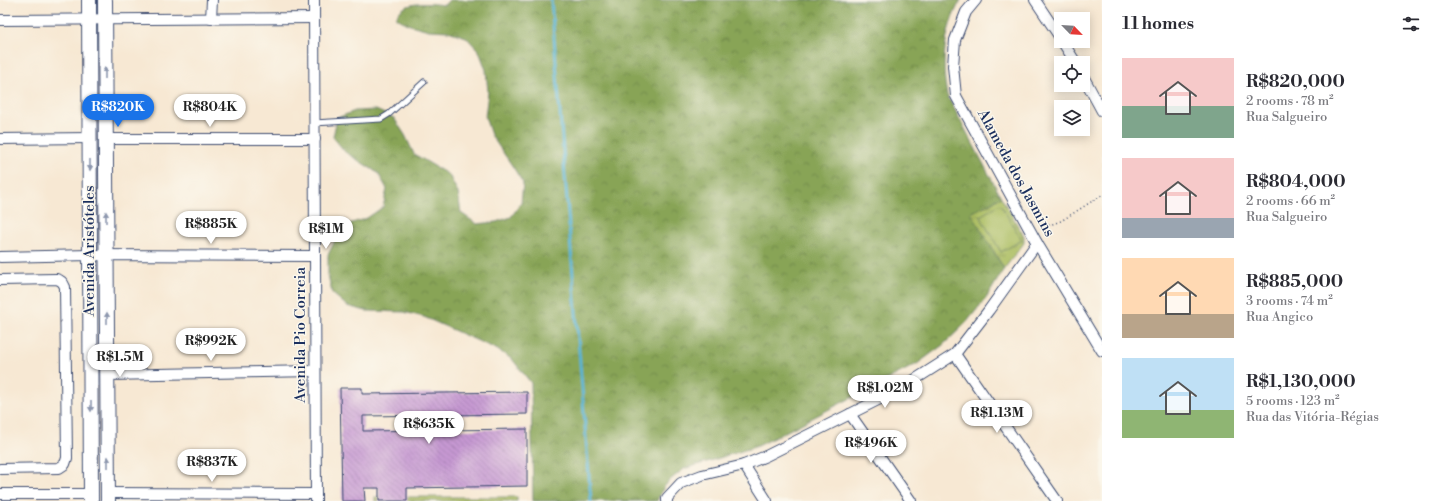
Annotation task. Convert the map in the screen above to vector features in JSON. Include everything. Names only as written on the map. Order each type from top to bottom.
[{"type":"street","name":"Avenida Aristóteles","points":[[89,0],[92,498]]},
{"type":"street","name":"Avenida Aristóteles","points":[[105,0],[108,497]]},
{"type":"street","points":[[212,0],[212,19]]},
{"type":"street","name":"Avenida Pio Correia","points":[[314,0],[316,497]]},
{"type":"street","name":"Alameda dos Jasmins","points":[[976,0],[966,12],[954,40],[953,66],[956,96],[1037,243],[1102,351]]},
{"type":"street","points":[[1035,0],[1054,28]]},
{"type":"street","points":[[0,20],[314,18]]},
{"type":"street","points":[[1090,89],[1102,110]]},
{"type":"street","points":[[0,139],[90,138]]},
{"type":"street","points":[[105,138],[314,139]]},
{"type":"street","points":[[667,501],[667,498],[681,483],[702,475],[744,465],[900,389],[955,354],[989,310],[1037,243]]},
{"type":"street","points":[[0,257],[90,255],[315,256]]},
{"type":"street","points":[[0,280],[56,279],[61,280],[64,283],[67,458],[65,464],[59,468],[0,469]]},
{"type":"street","points":[[955,354],[1057,501]]},
{"type":"street","points":[[107,375],[315,371]]},
{"type":"street","points":[[850,414],[911,501]]},
{"type":"street","points":[[744,465],[767,501]]},
{"type":"street","points":[[0,494],[92,498]]},
{"type":"street","points":[[108,497],[316,497]]},
{"type":"lane","points":[[314,123],[381,119],[389,114],[424,82]]},
{"type":"path","points":[[1031,232],[1061,221],[1102,195]]},
{"type":"green space","points":[[449,0],[961,0],[951,22],[945,46],[945,83],[947,95],[1001,197],[971,213],[1004,269],[987,297],[966,323],[943,345],[917,364],[758,446],[684,469],[664,487],[657,501],[533,501],[531,383],[512,359],[496,349],[424,317],[404,312],[366,311],[347,306],[332,293],[328,275],[328,255],[336,238],[349,224],[367,218],[383,207],[387,189],[378,173],[345,152],[333,137],[337,118],[355,111],[376,110],[394,118],[405,135],[414,154],[449,175],[458,193],[461,213],[477,224],[496,222],[511,217],[521,203],[523,183],[491,135],[485,117],[488,92],[486,70],[479,51],[466,37],[448,31],[429,30],[410,25],[396,18],[399,12],[410,5],[423,3],[444,5]]},
{"type":"green space","points":[[1001,197],[1024,236],[1024,243],[1004,269],[971,213]]},
{"type":"green space","points":[[1000,204],[1022,240],[1001,252],[980,216]]},
{"type":"green space","points":[[375,497],[517,497],[517,501],[375,501]]},
{"type":"building","points":[[340,388],[362,388],[362,394],[527,392],[527,414],[363,416],[363,431],[527,429],[527,486],[407,488],[407,501],[379,501],[379,488],[364,488],[365,501],[342,501]]},
{"type":"waterway","points":[[551,0],[591,501]]}]
